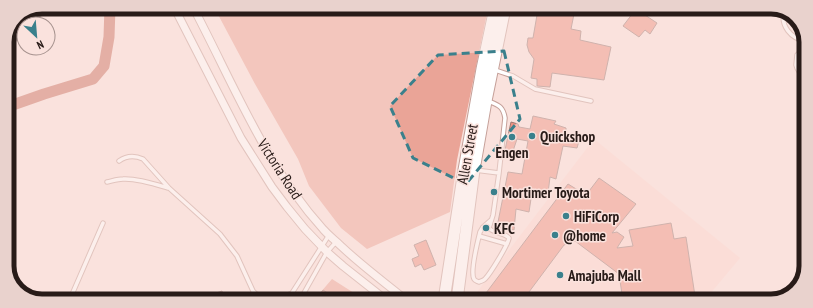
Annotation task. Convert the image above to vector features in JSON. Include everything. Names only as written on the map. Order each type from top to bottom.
[{"type":"main road","name":"Allen Street","points":[[443,294],[469,170],[487,69],[499,14]]},
{"type":"main road","name":"Allen Street","points":[[458,294],[469,170]]},
{"type":"street","points":[[178,14],[241,138],[287,207],[327,252],[378,294]]},
{"type":"street","name":"Victoria Road","points":[[196,14],[279,172],[323,230],[399,294]]},
{"type":"lane","points":[[784,17],[786,28],[791,35],[799,39]]},
{"type":"lane","points":[[799,53],[797,55],[796,65],[799,70]]},
{"type":"lane","points":[[487,69],[513,76],[535,89],[591,101]]},
{"type":"lane","points":[[481,101],[499,105],[503,110],[505,118],[499,173],[491,220],[489,228],[508,236],[509,240],[485,279],[479,282],[473,278],[473,265],[479,236],[483,227],[491,220]]},
{"type":"lane","points":[[119,162],[123,158],[131,156],[143,159],[169,188],[220,234],[237,256],[257,294]]},
{"type":"lane","points":[[469,170],[499,173]]},
{"type":"lane","points":[[107,182],[127,179],[169,188]]},
{"type":"lane","points":[[72,294],[103,223]]},
{"type":"lane","points":[[292,293],[329,235]]},
{"type":"lane","points":[[479,236],[507,244]]},
{"type":"lane","points":[[303,294],[327,252],[336,242]]},
{"type":"highlighted area","points":[[504,51],[520,119],[466,184],[413,158],[390,106],[438,55]]},
{"type":"shaded area","points":[[218,14],[487,14],[457,160],[450,212],[367,249],[341,228],[309,186],[298,159],[255,84]]},
{"type":"shaded area","name":"Amajuba Mall","points":[[594,139],[740,258],[710,294],[476,294]]},
{"type":"shaded area","points":[[332,279],[356,294],[319,294]]},
{"type":"building","points":[[531,14],[574,14],[571,29],[581,31],[580,40],[611,47],[604,80],[552,73],[550,87],[537,86],[537,79],[531,78],[534,59],[529,52],[527,45],[528,38],[533,38],[537,15]]},
{"type":"building","points":[[632,14],[644,14],[657,23],[650,34],[645,30],[639,37],[623,26]]},
{"type":"building","points":[[533,116],[556,121],[554,124],[566,128],[566,137],[579,141],[577,148],[563,146],[556,179],[550,177],[548,193],[532,192],[529,212],[516,209],[514,230],[497,227],[508,172],[522,174],[528,141],[517,139],[513,151],[505,150],[511,122],[518,124],[519,127],[530,129]]},
{"type":"building","points":[[599,178],[636,204],[612,233],[617,232],[624,237],[617,248],[633,246],[629,230],[671,223],[674,239],[686,237],[695,294],[622,294],[619,274],[575,241],[564,245],[527,294],[486,293],[568,184],[586,195]]},
{"type":"building","points":[[426,240],[436,265],[424,270],[421,264],[415,267],[412,259],[419,256],[414,245]]},
{"type":"building","points":[[323,290],[329,294],[320,294]]},
{"type":"building","points":[[222,291],[223,294],[213,294]]},
{"type":"waterway","points":[[14,105],[93,79],[104,66],[109,37],[110,14]]},
{"type":"place","name":"Quickshop","points":[[532,136]]},
{"type":"place","name":"Engen","points":[[512,137]]},
{"type":"place","name":"Mortimer Toyota","points":[[494,192]]},
{"type":"place","name":"HiFiCorp","points":[[566,216]]},
{"type":"place","name":"KFC","points":[[486,228]]},
{"type":"place","name":"@home","points":[[555,235]]},
{"type":"place","name":"Amajuba Mall","points":[[560,275]]}]
